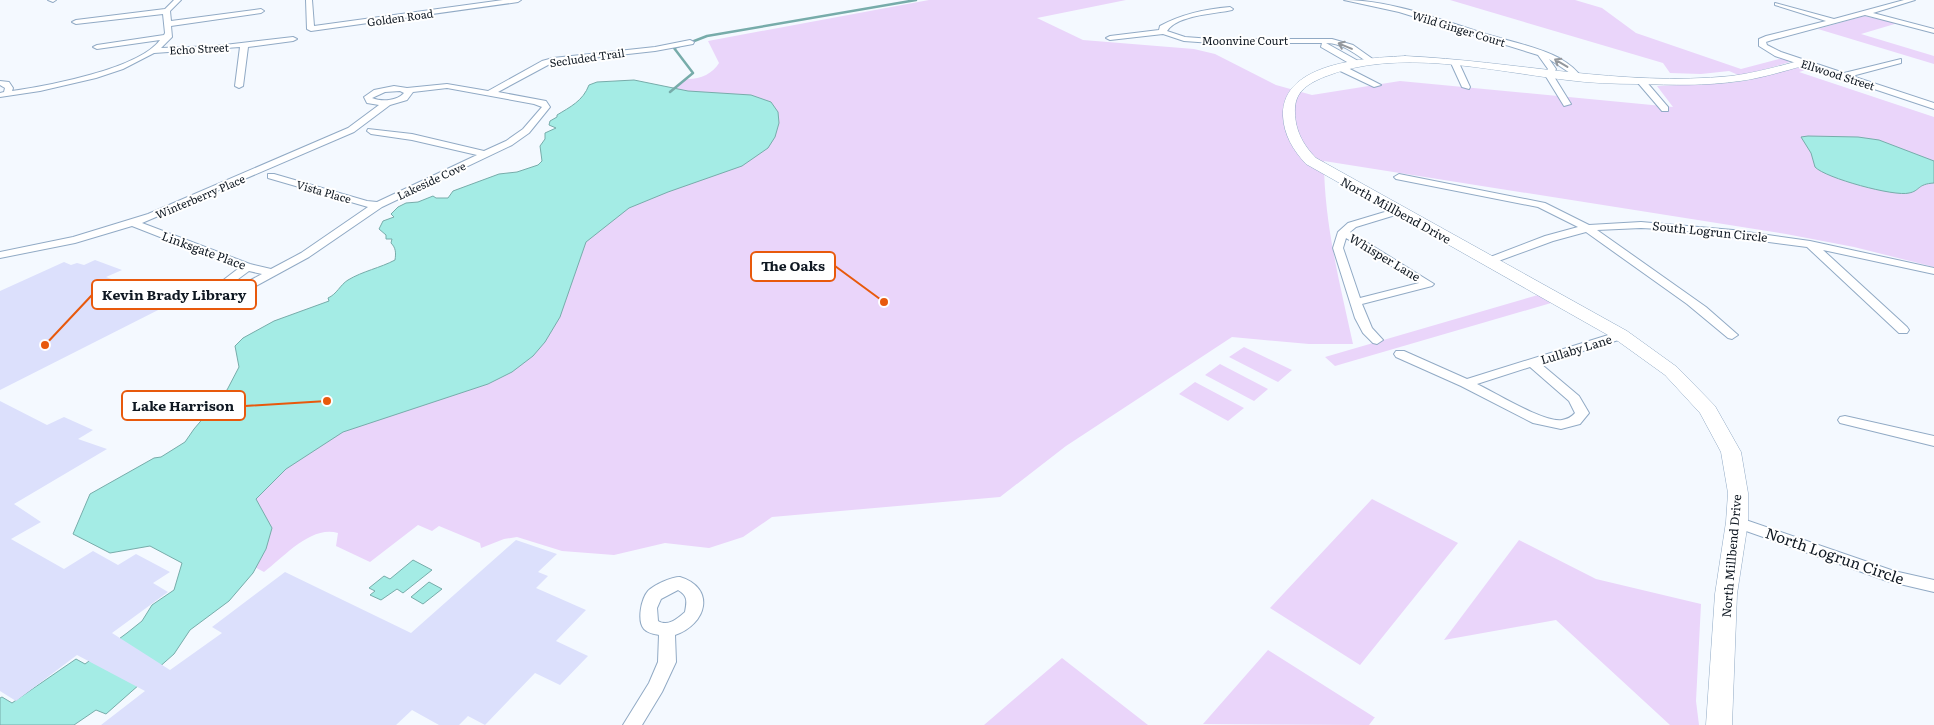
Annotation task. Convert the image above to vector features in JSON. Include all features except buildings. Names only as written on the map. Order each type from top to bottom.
[{"type":"street","points":[[76,22],[167,11],[178,0]]},
{"type":"street","name":"Golden Road","points":[[309,0],[311,29],[518,0]]},
{"type":"street","name":"Wild Ginger Court","points":[[1347,0],[1400,10],[1540,53],[1567,66],[1578,78]]},
{"type":"street","points":[[1777,4],[1834,21],[1912,0]]},
{"type":"street","points":[[1110,38],[1163,32],[1163,28],[1175,22],[1211,10],[1230,9]]},
{"type":"street","points":[[3,95],[91,77],[126,65],[154,51],[168,37],[167,11]]},
{"type":"street","points":[[166,24],[261,11]]},
{"type":"street","points":[[1866,13],[1934,31]]},
{"type":"street","name":"Ellwood Street","points":[[1834,21],[1776,36],[1762,41],[1763,46],[1778,54],[1934,106]]},
{"type":"street","name":"Moonvine Court","points":[[1163,32],[1184,39],[1212,42],[1332,41],[1350,47],[1373,62]]},
{"type":"street","points":[[97,47],[168,37]]},
{"type":"street","name":"Echo Street","points":[[154,51],[244,45],[293,39]]},
{"type":"street","name":"Moonvine Court","points":[[1314,41],[1357,64]]},
{"type":"street","name":"Secluded Trail","points":[[490,93],[545,63],[556,60],[655,49],[690,42]]},
{"type":"street","name":"Echo Street","points":[[239,86],[244,45]]},
{"type":"street","points":[[1540,53],[1552,69],[1549,75],[1567,104]]},
{"type":"street","points":[[1844,76],[1898,61]]},
{"type":"street","name":"North Millbend Drive","points":[[1719,725],[1726,594],[1738,493],[1731,452],[1708,410],[1671,371],[1621,335],[1321,168],[1304,154],[1292,136],[1289,126],[1289,101],[1299,86],[1317,75],[1339,67],[1373,62],[1455,63],[1578,78],[1641,81],[1739,79],[1802,62]]},
{"type":"street","points":[[1455,63],[1466,87]]},
{"type":"street","points":[[1339,67],[1377,85]]},
{"type":"street","points":[[1641,81],[1665,109]]},
{"type":"street","points":[[0,83],[6,84],[10,88],[3,95]]},
{"type":"street","name":"Lakeside Cove","points":[[247,267],[225,282],[219,288],[221,291],[228,293],[240,291],[274,273],[378,205],[508,143],[526,130],[546,107],[542,103],[534,101],[447,86],[408,90]]},
{"type":"street","points":[[387,103],[374,103],[368,97],[385,89],[399,88],[408,90]]},
{"type":"street","name":"Winterberry Place","points":[[0,255],[75,240],[136,223],[334,138],[368,119],[387,103],[404,98],[408,95],[408,90]]},
{"type":"street","points":[[371,131],[412,137],[485,154]]},
{"type":"street","name":"Vista Place","points":[[271,176],[366,204],[378,205]]},
{"type":"street","points":[[1398,177],[1554,209],[1587,228],[1715,319],[1732,335]]},
{"type":"street","name":"Whisper Lane","points":[[1343,232],[1428,284],[1357,302],[1338,248],[1343,232],[1352,225],[1398,211]]},
{"type":"street","name":"Linksgate Place","points":[[136,223],[146,229],[247,267],[274,273]]},
{"type":"street","name":"South Logrun Circle","points":[[1489,261],[1552,238],[1587,228],[1628,225],[1676,226],[1810,244],[1934,271]]},
{"type":"street","points":[[1810,244],[1903,330]]},
{"type":"street","points":[[1357,302],[1361,318],[1367,330],[1377,340]]},
{"type":"street","name":"Lullaby Lane","points":[[1466,384],[1621,335]]},
{"type":"street","points":[[1400,354],[1466,384]]},
{"type":"street","name":"Lullaby Lane","points":[[1466,384],[1538,420],[1561,425],[1575,421],[1582,413],[1574,399],[1532,363]]},
{"type":"street","points":[[1845,420],[1934,441]]},
{"type":"street","name":"North Logrun Circle","points":[[1736,522],[1893,577],[1934,586]]},
{"type":"street","points":[[632,725],[656,687],[667,662],[667,632]]},
{"type":"shaded area","points":[[929,0],[1126,0],[1037,18],[1083,40],[1194,49],[1215,54],[1276,85],[1312,95],[1400,81],[1673,107],[1657,86],[1729,83],[1750,80],[1729,71],[1701,74],[1670,73],[1663,63],[1450,0],[1575,0],[1602,8],[1636,33],[1741,69],[1783,58],[1790,62],[1752,73],[1766,75],[1796,68],[1812,68],[1799,72],[1934,117],[1934,267],[1854,247],[1786,234],[1324,161],[1330,230],[1353,344],[1309,344],[1232,337],[1066,446],[1000,497],[772,517],[743,537],[709,548],[665,543],[614,555],[562,551],[517,537],[504,539],[481,548],[480,543],[439,526],[432,531],[418,525],[370,562],[336,546],[338,533],[328,532],[308,538],[298,544],[264,572],[216,547],[211,500],[571,175],[686,79],[700,77],[713,70],[719,63],[708,41]]},
{"type":"shaded area","points":[[1864,16],[1898,23],[1861,34],[1934,56],[1934,64],[1818,29]]},
{"type":"shaded area","points":[[634,80],[688,91],[751,95],[771,102],[778,112],[779,123],[775,137],[768,148],[742,166],[629,208],[586,242],[560,317],[545,342],[533,356],[512,372],[488,384],[343,432],[286,469],[256,499],[272,528],[266,549],[253,573],[229,601],[190,630],[174,654],[106,714],[96,710],[74,725],[0,725],[0,698],[2,697],[12,703],[76,659],[85,664],[142,621],[152,605],[174,590],[182,563],[150,546],[110,553],[73,534],[90,494],[154,458],[161,457],[185,442],[211,409],[217,397],[227,390],[239,367],[235,346],[243,338],[274,321],[329,301],[328,298],[348,280],[395,260],[395,251],[391,243],[392,239],[386,239],[386,235],[379,229],[383,221],[394,217],[391,214],[398,207],[433,196],[436,198],[448,198],[453,191],[499,174],[517,172],[538,165],[542,161],[540,146],[545,139],[545,133],[556,128],[549,125],[550,121],[580,99],[589,85],[597,82]]},
{"type":"shaded area","points":[[1801,137],[1858,137],[1879,140],[1934,161],[1934,183],[1924,185],[1913,192],[1901,193],[1845,181],[1815,167],[1811,153]]},
{"type":"shaded area","points":[[1538,295],[1551,303],[1335,366],[1325,357]]},
{"type":"shaded area","points":[[1244,347],[1292,370],[1278,382],[1229,357]]},
{"type":"shaded area","points":[[1220,364],[1268,389],[1254,401],[1205,375]]},
{"type":"shaded area","points":[[1195,382],[1244,408],[1228,421],[1179,394]]},
{"type":"shaded area","points":[[1372,499],[1458,543],[1360,665],[1270,608]]},
{"type":"shaded area","points":[[1519,540],[1596,579],[1701,604],[1696,701],[1699,725],[1670,725],[1556,620],[1444,640]]},
{"type":"shaded area","points":[[413,560],[432,570],[403,593],[397,589],[381,600],[370,595],[375,591],[369,588],[384,576],[390,579]]},
{"type":"shaded area","points":[[429,582],[442,589],[423,604],[411,597]]},
{"type":"shaded area","points":[[1268,650],[1375,717],[1369,725],[1203,724]]},
{"type":"shaded area","points":[[1062,658],[1148,725],[984,725]]},
{"type":"waterway","points":[[689,43],[707,36],[916,0]]},
{"type":"waterway","points":[[670,92],[693,73],[674,48],[682,45]]},
{"type":"place","name":"The Oaks","points":[[884,302]]},
{"type":"place","name":"Kevin Brady Library","points":[[45,345]]},
{"type":"place","name":"Lake Harrison","points":[[327,401]]}]
